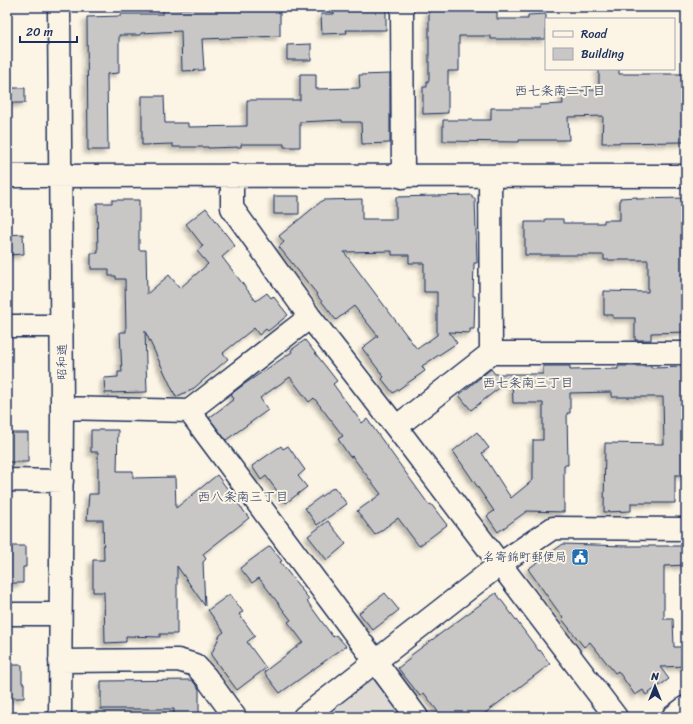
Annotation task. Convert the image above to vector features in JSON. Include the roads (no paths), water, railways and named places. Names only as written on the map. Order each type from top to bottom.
[{"type":"street","name":"昭和通","points":[[59,7],[59,176],[62,326],[60,717]]},
{"type":"street","points":[[402,7],[403,177]]},
{"type":"street","points":[[232,175],[232,208],[310,317],[396,427],[616,717]]},
{"type":"street","points":[[7,176],[686,176]]},
{"type":"street","points":[[490,176],[491,353]]},
{"type":"street","points":[[62,408],[189,412],[310,317]]},
{"type":"street","points":[[7,326],[62,326]]},
{"type":"street","points":[[396,427],[491,353],[686,353]]},
{"type":"street","points":[[189,412],[417,717]]},
{"type":"street","points":[[7,480],[62,481]]},
{"type":"street","points":[[304,717],[500,564],[553,528],[686,529]]},
{"type":"street","points":[[7,614],[60,614]]},
{"type":"street","points":[[60,661],[178,660],[195,665],[206,677],[235,717]]},
{"type":"street","points":[[673,717],[686,707]]},
{"type":"place","name":"名寄錦町郵便局","points":[[580,557]]},
{"type":"district","name":"西七条南二丁目","points":[[560,90]]},
{"type":"district","name":"西七条南三丁目","points":[[528,382]]},
{"type":"district","name":"西八条南三丁目","points":[[243,496]]}]
